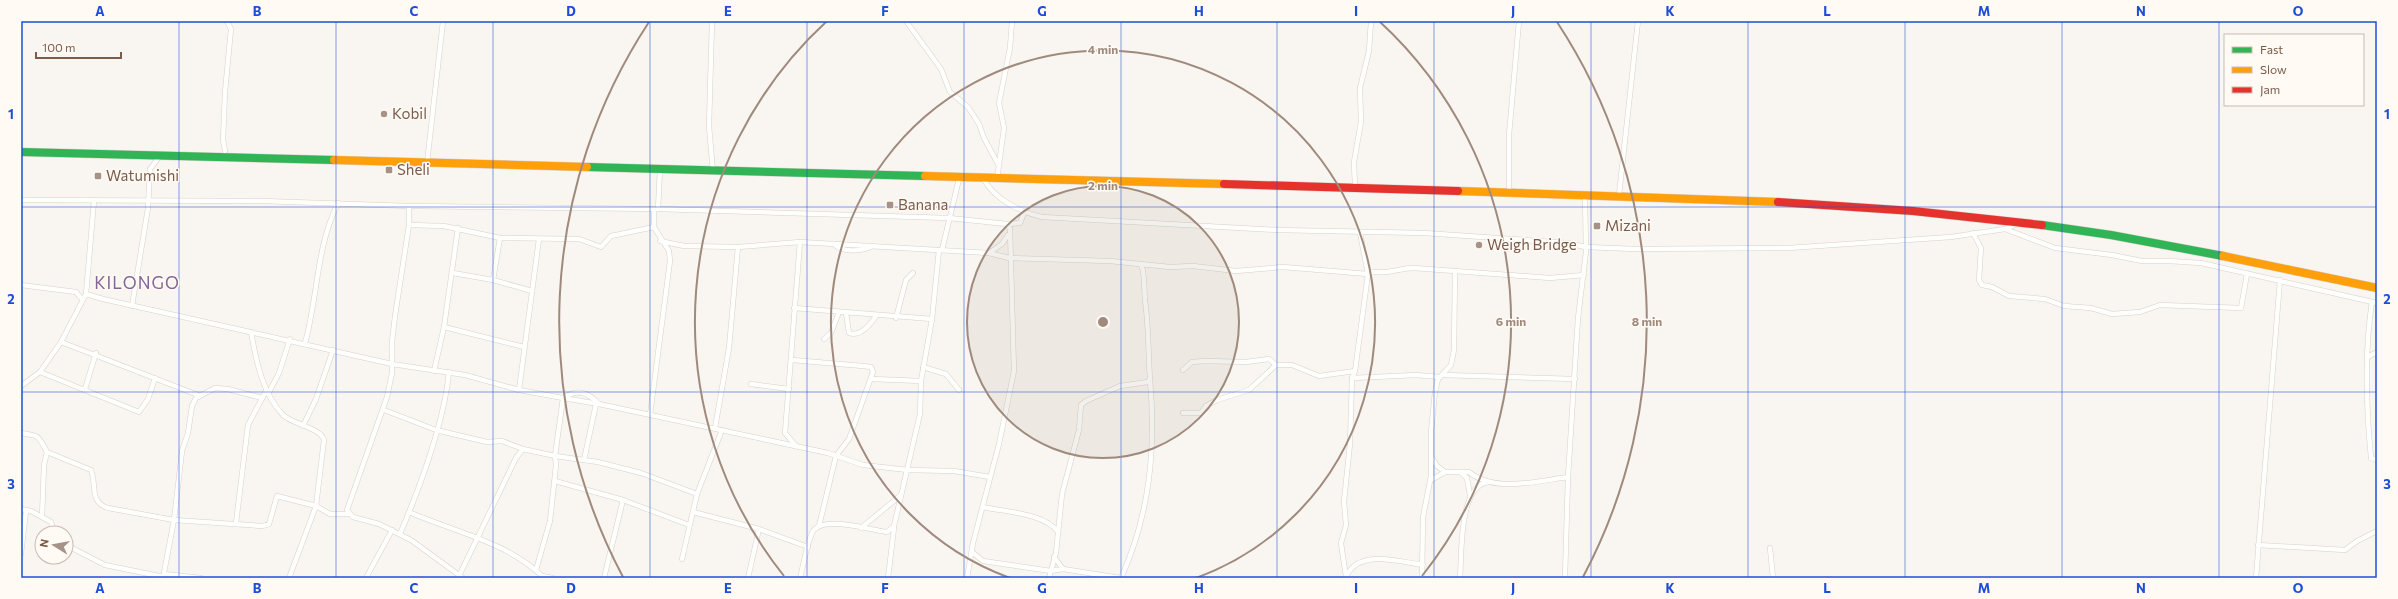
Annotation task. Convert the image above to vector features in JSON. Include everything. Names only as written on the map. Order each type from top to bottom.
[{"type":"highway","points":[[21,152],[660,169],[713,172],[1355,187],[1509,193],[1620,195],[1797,203],[2022,222],[2161,244],[2377,288]]},
{"type":"street","points":[[226,151],[223,140],[231,29],[227,21]]},
{"type":"street","points":[[427,163],[443,21]]},
{"type":"street","points":[[712,21],[709,126],[713,172]]},
{"type":"street","points":[[906,21],[941,69],[950,92],[968,107],[979,124],[998,164]]},
{"type":"street","points":[[997,179],[1004,128],[999,103],[1010,48],[1012,21]]},
{"type":"street","points":[[1355,187],[1354,162],[1361,122],[1360,88],[1369,50],[1371,21]]},
{"type":"street","points":[[1509,193],[1509,135],[1518,21]]},
{"type":"street","points":[[1620,195],[1638,21]]},
{"type":"street","points":[[132,306],[148,201],[150,169],[160,156]]},
{"type":"street","points":[[650,414],[670,261],[669,252],[660,241],[654,227],[660,169]]},
{"type":"street","points":[[888,578],[894,526],[920,414],[921,380],[932,319],[940,250],[959,178]]},
{"type":"street","points":[[983,178],[998,196],[1024,213],[1042,217],[1134,224],[1360,233],[1424,233],[1568,242],[1585,247],[1788,248],[1897,241],[1973,233],[2005,229],[2022,222]]},
{"type":"street","points":[[1565,578],[1568,477],[1578,318],[1584,275],[1585,194]]},
{"type":"street","points":[[21,200],[338,203],[409,206],[656,210],[949,218],[1007,224],[1020,223],[1024,213]]},
{"type":"street","points":[[21,386],[40,372],[61,342],[81,298],[86,294],[94,201]]},
{"type":"street","points":[[305,343],[312,318],[316,280],[327,225],[338,203]]},
{"type":"street","points":[[349,514],[348,506],[384,410],[392,373],[395,316],[409,225],[409,206]]},
{"type":"street","points":[[967,578],[1014,371],[1009,258],[1010,229],[1007,224]]},
{"type":"street","points":[[409,225],[458,228],[500,238],[579,239],[600,247],[611,236],[654,227]]},
{"type":"street","points":[[434,371],[444,327],[453,273],[458,228]]},
{"type":"street","points":[[2005,229],[2055,248],[2112,255],[2142,261],[2201,263],[2280,280],[2377,304]]},
{"type":"street","points":[[1346,578],[1340,543],[1346,525],[1344,502],[1350,444],[1352,378],[1355,371],[1368,274],[1360,233]]},
{"type":"street","points":[[1973,233],[1981,248],[1979,280],[1982,285],[1992,287],[2009,296],[2045,299],[2064,306],[2091,308],[2103,313],[2140,312],[2154,306],[2167,305],[2241,308],[2247,274]]},
{"type":"street","points":[[989,253],[1002,244],[1009,234]]},
{"type":"street","points":[[494,280],[500,238]]},
{"type":"street","points":[[519,390],[524,347],[532,305],[532,291],[539,239]]},
{"type":"street","points":[[660,241],[684,246],[738,247],[800,242],[989,253],[1009,258],[1110,261],[1153,266],[1193,266],[1239,271],[1283,267],[1368,274],[1372,271],[1384,272],[1399,268],[1455,272],[1489,272],[1550,278],[1584,275]]},
{"type":"street","points":[[776,443],[785,432],[792,360],[794,308],[800,242]]},
{"type":"street","points":[[715,428],[729,348],[738,247]]},
{"type":"street","points":[[972,552],[983,560],[1051,571],[1063,569],[1121,578],[1135,547],[1152,463],[1154,419],[1150,380],[1144,273],[1141,265]]},
{"type":"street","points":[[1144,273],[1153,266]]},
{"type":"street","points":[[1422,578],[1423,517],[1431,480],[1431,432],[1435,392],[1441,376],[1451,365],[1453,354],[1455,272]]},
{"type":"street","points":[[453,273],[494,280],[532,291]]},
{"type":"street","points":[[896,318],[906,280],[913,274]]},
{"type":"street","points":[[2256,578],[2280,280]]},
{"type":"street","points":[[21,285],[76,292],[81,298]]},
{"type":"street","points":[[86,294],[132,306],[290,339],[392,364],[449,372],[519,390],[650,414],[715,428],[776,443],[796,446],[836,456],[863,465],[908,470],[954,471],[990,477]]},
{"type":"street","points":[[2372,302],[2368,326],[2366,405],[2371,458],[2377,460]]},
{"type":"street","points":[[794,308],[896,318],[932,319]]},
{"type":"street","points":[[824,339],[831,333],[839,312]]},
{"type":"street","points":[[846,313],[851,334],[861,332],[876,316]]},
{"type":"street","points":[[444,327],[524,347]]},
{"type":"street","points":[[251,332],[255,357],[267,392],[282,414],[320,434],[324,440],[316,506],[289,578]]},
{"type":"street","points":[[236,523],[248,425],[262,398],[279,373],[290,339]]},
{"type":"street","points":[[61,342],[96,353],[198,395]]},
{"type":"street","points":[[303,426],[316,399],[333,350]]},
{"type":"street","points":[[2368,357],[2377,352]]},
{"type":"street","points":[[85,389],[96,353]]},
{"type":"street","points":[[792,360],[863,366],[873,370],[872,379],[849,439],[836,456],[818,526],[813,532],[800,578]]},
{"type":"street","points":[[1183,370],[1192,362],[1246,362],[1269,360],[1276,365],[1292,365],[1319,376],[1355,371]]},
{"type":"street","points":[[1183,413],[1201,413],[1206,406],[1217,400],[1249,390],[1276,365]]},
{"type":"street","points":[[923,367],[946,374],[959,390]]},
{"type":"street","points":[[40,372],[139,412],[148,399],[156,378]]},
{"type":"street","points":[[400,534],[423,475],[447,390],[449,372]]},
{"type":"street","points":[[1352,378],[1416,375],[1575,379]]},
{"type":"street","points":[[872,379],[921,380]]},
{"type":"street","points":[[1049,578],[1058,532],[1062,494],[1079,430],[1081,405],[1086,401],[1120,386],[1148,382],[1150,380]]},
{"type":"street","points":[[751,384],[789,389]]},
{"type":"street","points":[[164,576],[174,520],[182,451],[188,433],[192,406],[198,395],[215,388],[228,389],[262,398]]},
{"type":"street","points":[[536,570],[550,521],[555,481],[555,456],[563,398],[572,392],[582,392],[597,404]]},
{"type":"street","points":[[584,460],[597,404]]},
{"type":"street","points":[[384,410],[436,430],[487,442],[502,441],[523,449],[555,456],[584,460],[641,473],[697,494]]},
{"type":"street","points":[[682,559],[697,494],[722,430]]},
{"type":"street","points":[[785,432],[796,446]]},
{"type":"street","points":[[21,433],[38,437],[43,441],[47,452],[44,465],[42,517]]},
{"type":"street","points":[[47,452],[91,470],[94,482],[94,496],[100,506],[174,520],[267,525],[277,496],[316,506],[330,514],[349,514],[392,530],[428,552],[459,577],[516,458],[523,449]]},
{"type":"street","points":[[1432,458],[1436,466],[1444,472]]},
{"type":"street","points":[[1431,480],[1444,472],[1469,472],[1477,478],[1501,483]]},
{"type":"street","points":[[1460,472],[1467,478],[1470,495],[1465,519],[1460,578]]},
{"type":"street","points":[[1470,495],[1488,482],[1512,484],[1568,477]]},
{"type":"street","points":[[555,481],[623,500],[689,525]]},
{"type":"street","points":[[860,528],[902,494]]},
{"type":"street","points":[[604,578],[623,500]]},
{"type":"street","points":[[983,507],[1012,511],[1048,522],[1058,532]]},
{"type":"street","points":[[21,554],[24,510],[42,517],[52,523],[53,525]]},
{"type":"street","points":[[409,512],[503,550],[536,570],[541,577],[553,578]]},
{"type":"street","points":[[693,512],[759,529],[808,547]]},
{"type":"street","points":[[818,526],[829,523],[887,532],[894,526]]},
{"type":"street","points":[[748,578],[759,529]]},
{"type":"street","points":[[366,578],[392,530]]},
{"type":"street","points":[[2258,545],[2345,550],[2377,531]]},
{"type":"street","points":[[1770,548],[1773,578]]},
{"type":"street","points":[[74,549],[105,565],[164,576],[201,578]]},
{"type":"street","points":[[1054,557],[1063,569]]},
{"type":"street","points":[[1346,578],[1349,570],[1356,564],[1373,558],[1423,565]]},
{"type":"traffic: fast","points":[[21,152],[334,160]]},
{"type":"traffic: fast","points":[[587,167],[925,176]]},
{"type":"traffic: fast","points":[[2042,225],[2111,235],[2223,256]]},
{"type":"traffic: slow","points":[[334,160],[587,167]]},
{"type":"traffic: slow","points":[[925,176],[1224,184]]},
{"type":"traffic: slow","points":[[1458,191],[1778,202]]},
{"type":"traffic: slow","points":[[2223,256],[2377,288]]},
{"type":"traffic: jam","points":[[1224,184],[1458,191]]},
{"type":"traffic: jam","points":[[1778,202],[1913,211],[2042,225]]},
{"type":"place","name":"Kobil","points":[[384,114]]},
{"type":"place","name":"Sheli","points":[[389,170]]},
{"type":"place","name":"Watumishi","points":[[98,176]]},
{"type":"place","name":"Banana","points":[[890,205]]},
{"type":"place","name":"Mizani","points":[[1597,226]]},
{"type":"place","name":"Weigh Bridge","points":[[1479,245]]},
{"type":"district","name":"KILONGO","points":[[137,283]]}]
